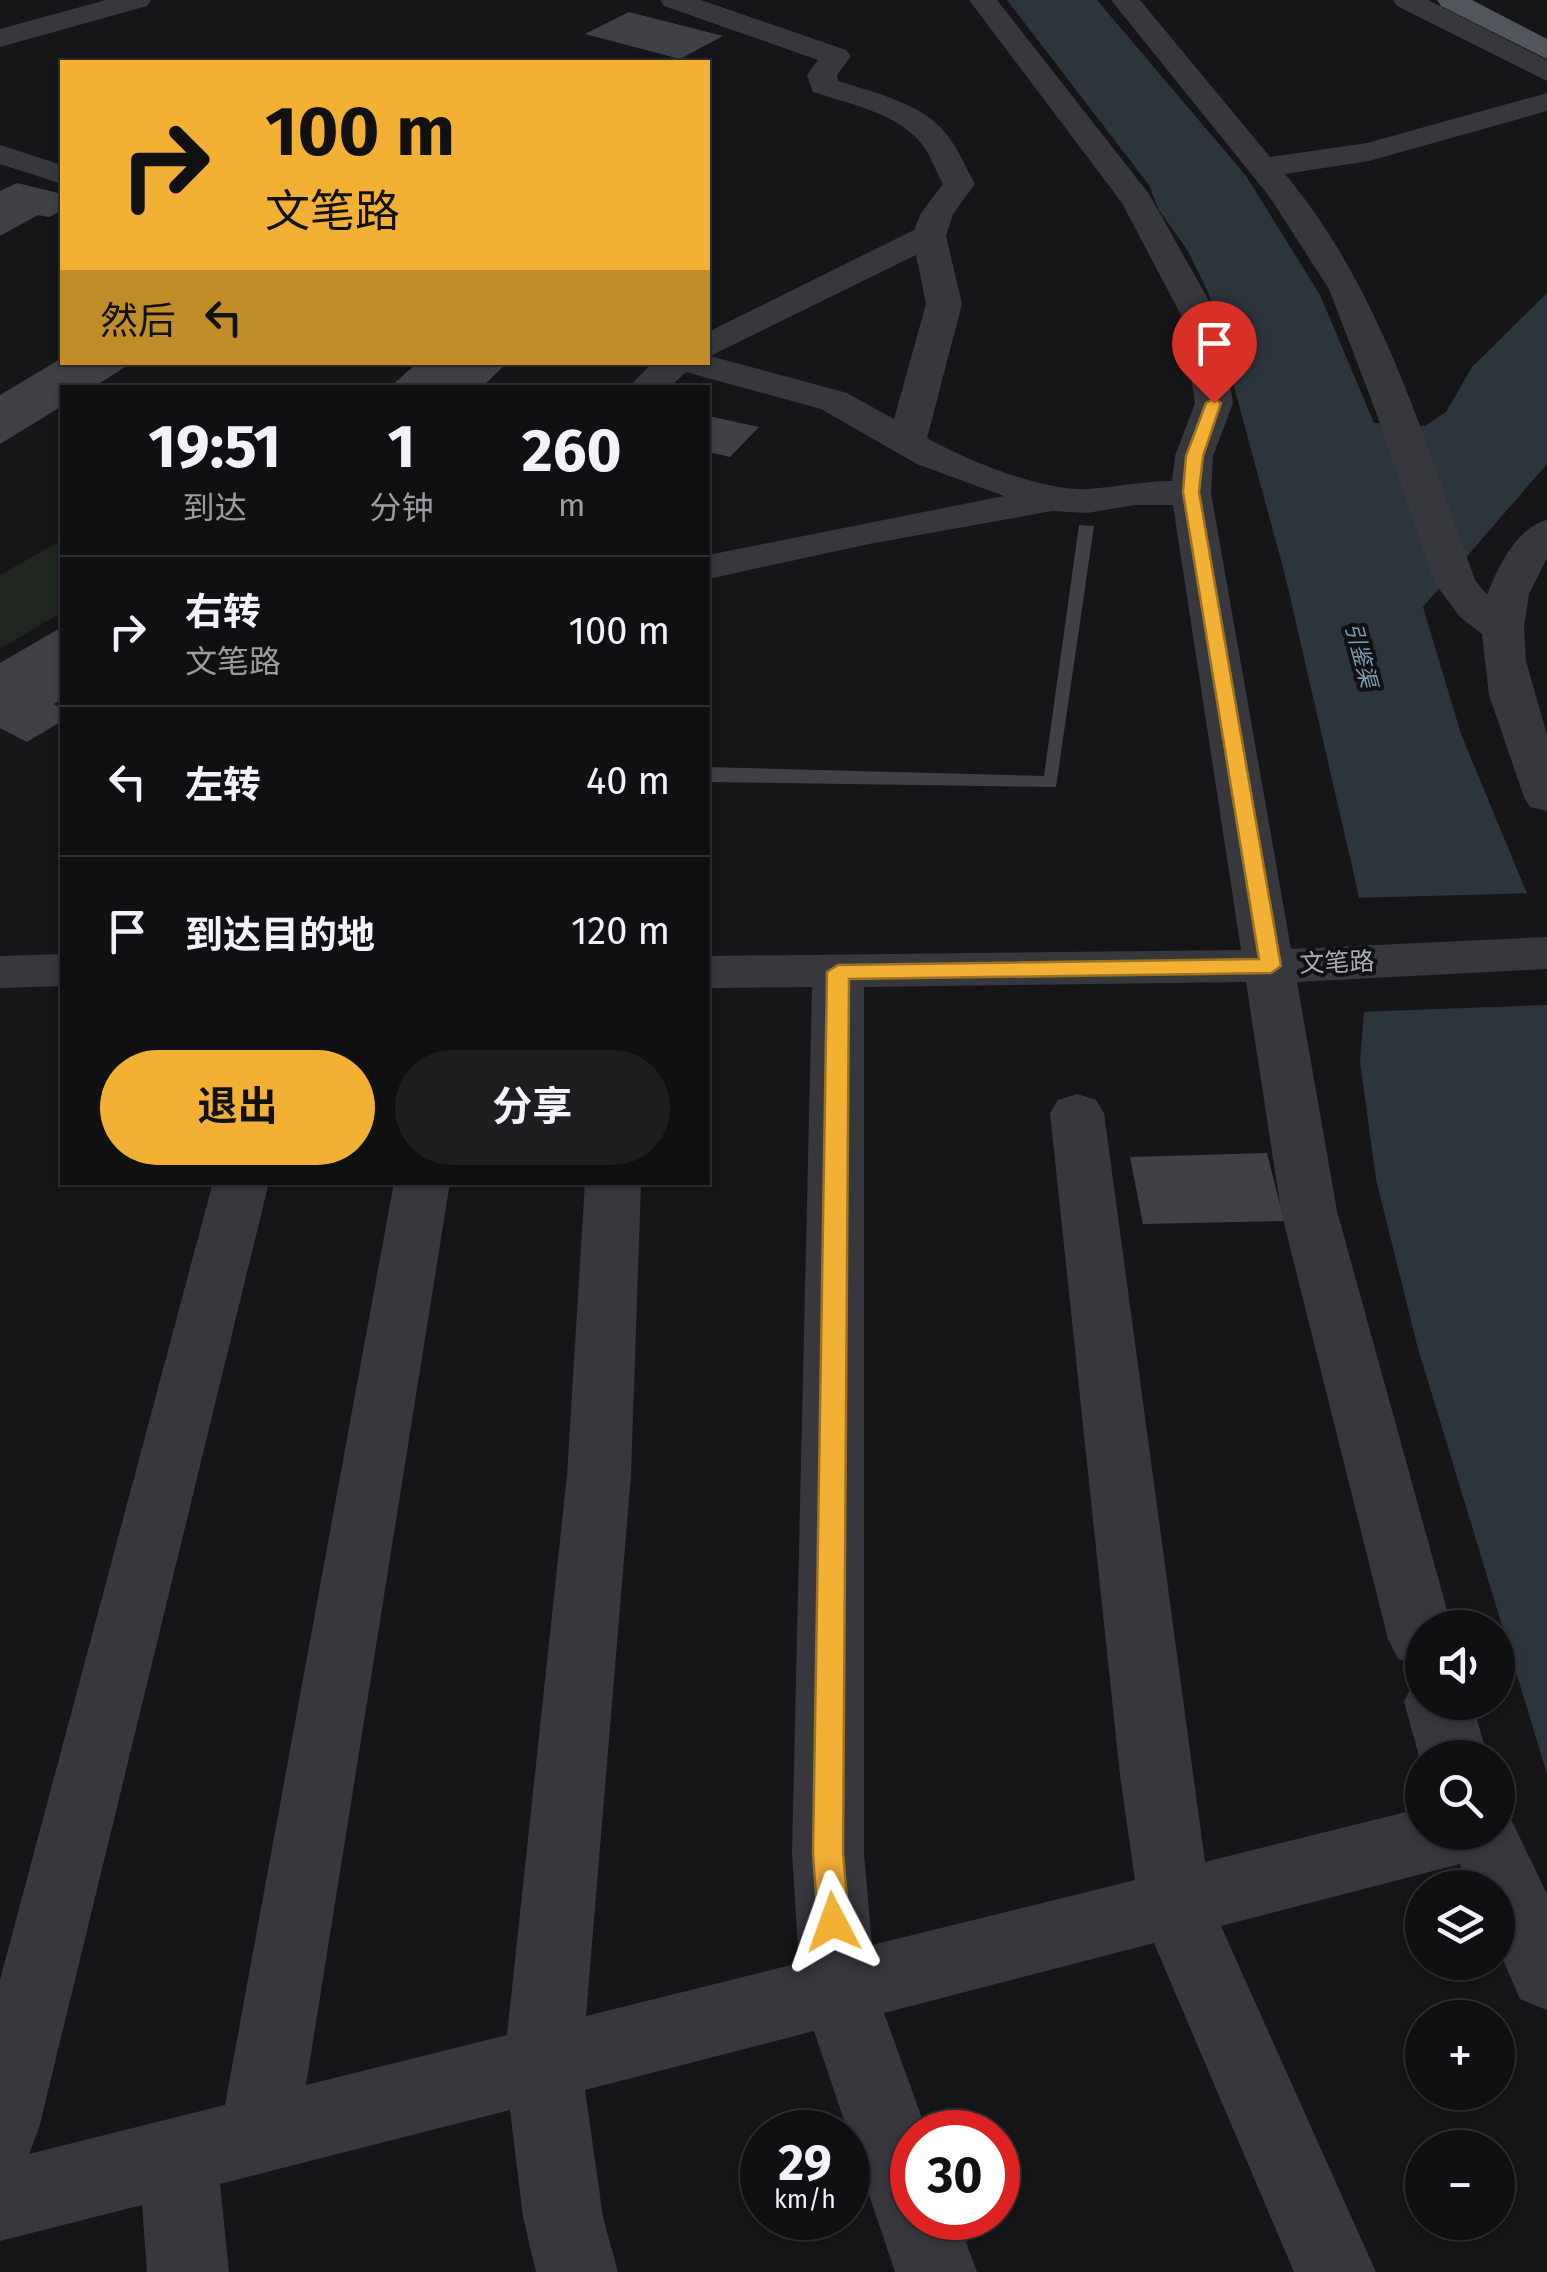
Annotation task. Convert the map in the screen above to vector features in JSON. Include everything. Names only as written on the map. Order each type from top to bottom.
[{"type":"main road","points":[[1450,0],[1547,50]]},
{"type":"main road","points":[[1500,0],[1547,24]]},
{"type":"street","points":[[0,38],[137,0]]},
{"type":"street","points":[[674,0],[836,56],[822,75],[824,86],[880,106],[928,131],[959,184],[938,212],[929,236],[944,304],[907,442]]},
{"type":"street","points":[[983,0],[1137,201],[1200,317],[1214,403],[1194,456],[1191,492],[1310,1211],[1414,1610]]},
{"type":"street","points":[[1125,0],[1264,167],[1346,289],[1395,412],[1454,582],[1475,608],[1501,628]]},
{"type":"street","points":[[1407,0],[1547,72]]},
{"type":"street","points":[[1264,167],[1369,152],[1547,102]]},
{"type":"street","points":[[0,154],[60,174]]},
{"type":"street","points":[[710,345],[929,236]]},
{"type":"street","points":[[649,385],[673,365]]},
{"type":"street","points":[[701,365],[834,402],[931,456],[1050,500]]},
{"type":"street","points":[[710,566],[1050,500],[1088,501],[1135,492],[1191,492]]},
{"type":"street","points":[[1547,532],[1524,556],[1513,578],[1501,628],[1507,687],[1547,797]]},
{"type":"street","name":"文笔路","points":[[710,972],[1327,965],[1547,953]]},
{"type":"street","points":[[0,972],[60,970]]},
{"type":"street","points":[[838,972],[828,1853],[838,1990],[890,2140]]},
{"type":"street","points":[[1078,1113],[1154,1775],[1176,1905],[1335,2272]]},
{"type":"street","points":[[0,2128],[241,1185]]},
{"type":"street","points":[[258,2138],[421,1185]]},
{"type":"street","points":[[577,2272],[563,2217],[543,2064],[599,1475],[613,1185]]},
{"type":"street","points":[[0,2202],[1405,1846]]},
{"type":"street","points":[[1489,1850],[1547,1974]]},
{"type":"street","points":[[178,2159],[188,2272]]},
{"type":"street","points":[[925,2240],[936,2272]]},
{"type":"shaded area","points":[[60,541],[60,613],[0,649],[0,575]]},
{"type":"water","name":"引鉴渠","points":[[1007,0],[1097,0],[1246,176],[1320,295],[1374,423],[1425,426],[1446,412],[1472,367],[1547,293],[1547,464],[1423,607],[1461,734],[1547,942],[1547,1774],[1515,1668],[1515,1610],[1497,1610],[1417,1345],[1376,1179],[1360,1062],[1366,986],[1365,935],[1285,575],[1209,294],[1188,251],[1159,210],[1149,185]]},
{"type":"pier","points":[[1533,893],[1547,928],[1547,1005],[1358,1012],[1360,936],[1353,898]]},
{"type":"building","points":[[629,12],[723,36],[680,59],[585,34]]},
{"type":"building","points":[[17,183],[60,194],[60,211],[49,217],[38,215],[0,236],[0,191]]},
{"type":"building","points":[[60,359],[60,365],[128,365],[97,385],[60,385],[60,407],[0,444],[0,395]]},
{"type":"building","points":[[415,365],[505,365],[484,385],[392,385]]},
{"type":"building","points":[[710,416],[759,427],[730,457],[710,452]]},
{"type":"building","points":[[1079,525],[1094,526],[1056,787],[710,782],[710,767],[1044,776]]},
{"type":"building","points":[[60,628],[60,700],[54,704],[60,708],[60,722],[27,742],[0,728],[0,663]]},
{"type":"building","points":[[1267,1153],[1284,1221],[1143,1224],[1130,1157]]},
{"type":"route","points":[[833,1922],[828,1853],[838,972],[1271,966],[1191,492],[1194,456],[1214,403]]}]
